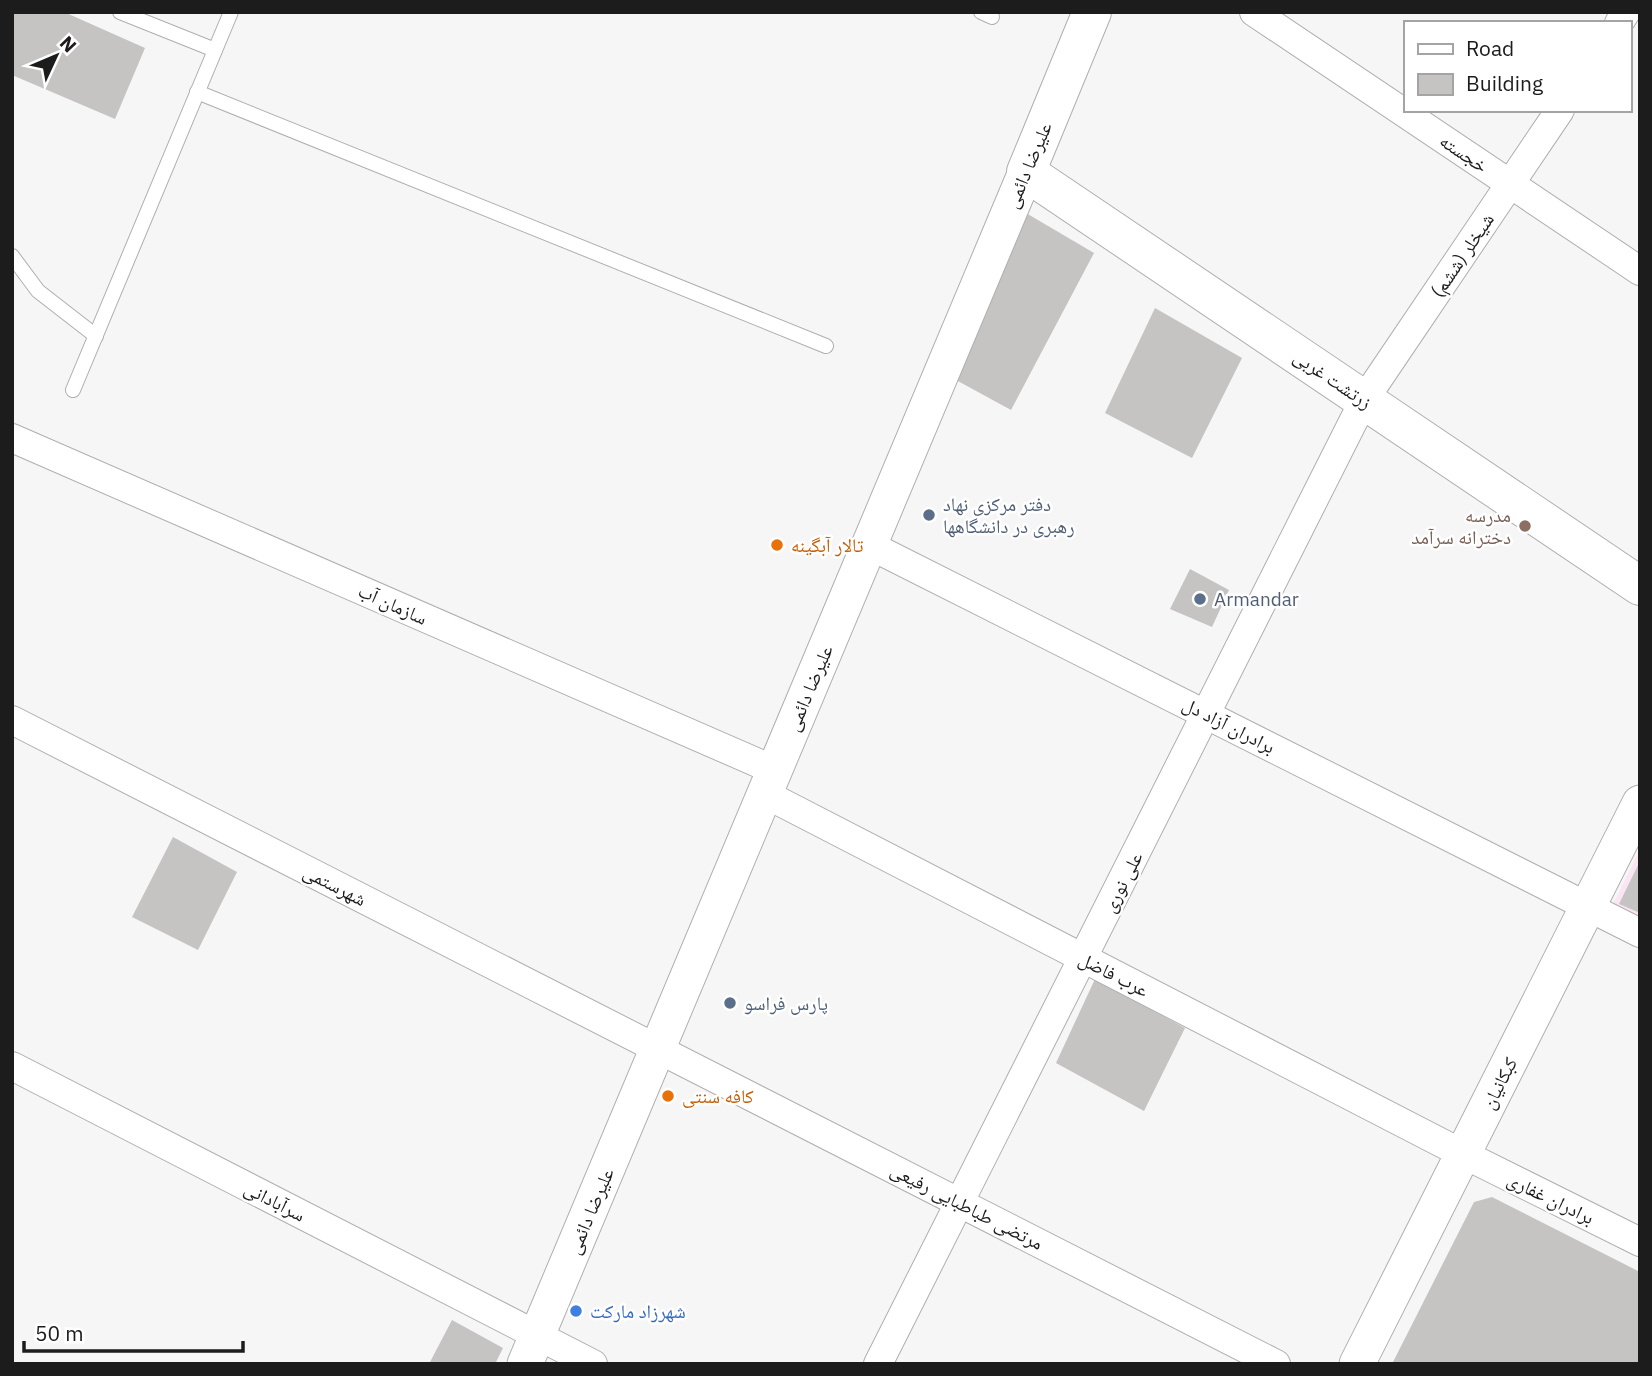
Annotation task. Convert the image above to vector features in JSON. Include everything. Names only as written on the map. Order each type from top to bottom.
[{"type":"main road","name":"علیرضا دائمی","points":[[1026,172],[1092,12]]},
{"type":"main road","name":"زرتشت غربی","points":[[1026,172],[1640,586]]},
{"type":"street","name":"خجسته","points":[[1254,12],[1640,271]]},
{"type":"street","name":"شیخلر (ششم)","points":[[1364,400],[1559,112]]},
{"type":"street","name":"علیرضا دائمی","points":[[531,1350],[1026,172]]},
{"type":"street","name":"علی نوری","points":[[878,1364],[1364,400]]},
{"type":"street","name":"سازمان آب","points":[[12,438],[769,782]]},
{"type":"street","name":"برادران آزاد دل","points":[[869,544],[1640,933]]},
{"type":"street","name":"شهرستمی","points":[[12,720],[658,1049]]},
{"type":"street","name":"عرب فاضل","points":[[769,782],[1083,958],[1463,1154]]},
{"type":"street","name":"کبکانیان","points":[[1357,1364],[1640,803]]},
{"type":"street","name":"مرتضی طباطبایی رفیعی","points":[[658,1049],[1276,1364]]},
{"type":"street","name":"سرآبادانی","points":[[12,1066],[531,1350],[593,1364]]},
{"type":"street","name":"برادران غفاری","points":[[1463,1154],[1640,1242]]},
{"type":"lane","points":[[120,12],[215,50]]},
{"type":"lane","points":[[73,390],[231,12]]},
{"type":"lane","points":[[197,92],[826,346]]},
{"type":"lane","points":[[12,256],[38,291],[96,336]]},
{"type":"shaded area","points":[[1640,850],[1640,917],[1613,904]]},
{"type":"building","points":[[12,12],[64,12],[145,48],[115,119],[12,75]]},
{"type":"building","points":[[1026,213],[1094,253],[1011,410],[956,380]]},
{"type":"building","points":[[1155,308],[1242,358],[1192,458],[1105,413]]},
{"type":"building","name":"Armandar","points":[[1190,569],[1229,590],[1212,627],[1170,609]]},
{"type":"building","points":[[173,837],[237,872],[198,950],[132,917]]},
{"type":"building","points":[[1640,861],[1640,913],[1619,904]]},
{"type":"building","points":[[1095,979],[1185,1028],[1144,1111],[1056,1063]]},
{"type":"building","points":[[1492,1197],[1640,1272],[1640,1364],[1392,1364],[1474,1202]]},
{"type":"building","points":[[452,1320],[503,1348],[495,1364],[429,1364]]},
{"type":"place","name":"دفتر مرکزی نهاد رهبری در دانشگاهها","points":[[929,515]]},
{"type":"place","name":"مدرسه دخترانه سرآمد","points":[[1525,526]]},
{"type":"place","name":"تالار آبگینه","points":[[777,545]]},
{"type":"place","name":"Armandar","points":[[1200,599]]},
{"type":"place","name":"پارس فراسو","points":[[730,1003]]},
{"type":"place","name":"کافه سنتی","points":[[668,1096]]},
{"type":"place","name":"شهرزاد مارکت","points":[[576,1311]]}]
